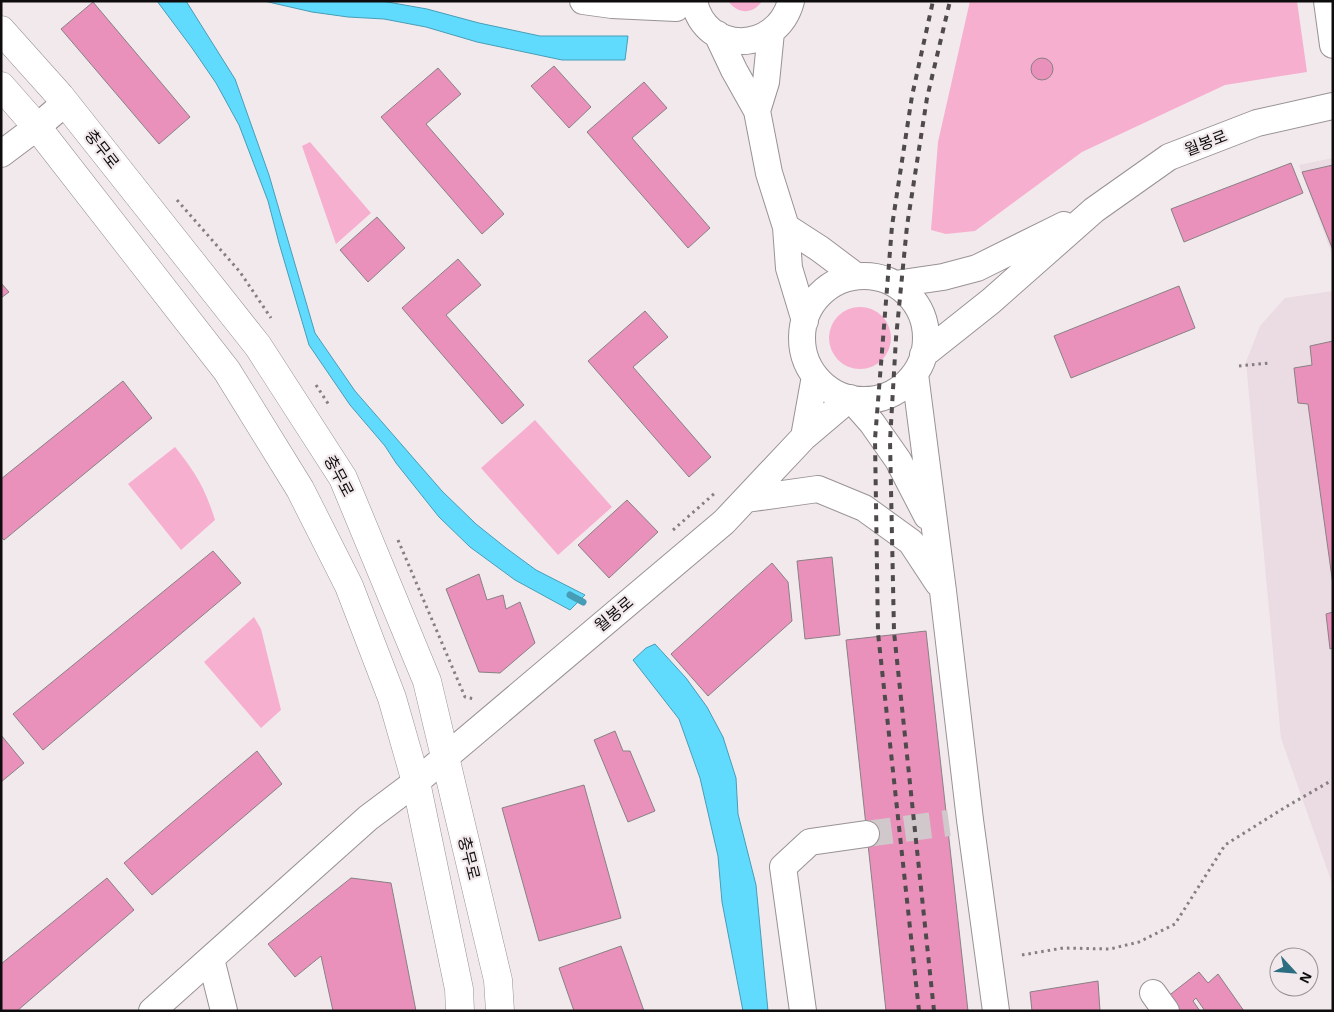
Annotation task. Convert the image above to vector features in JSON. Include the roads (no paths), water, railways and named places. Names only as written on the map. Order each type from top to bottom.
[{"type":"main road","name":"충무로","points":[[1,30],[65,103],[258,346],[343,478],[427,681],[498,980],[500,1011]]},
{"type":"main road","points":[[1,86],[37,127],[227,371],[300,488],[348,586],[392,698],[416,782],[459,989],[460,1011]]},
{"type":"street","points":[[583,1],[695,14],[732,40],[749,41],[765,36],[778,26],[788,12],[791,1]]},
{"type":"street","points":[[1327,1],[1333,45]]},
{"type":"street","points":[[695,14],[734,70],[757,112],[769,173],[786,227],[790,268],[805,321]]},
{"type":"street","points":[[757,112],[766,82],[771,32]]},
{"type":"street","points":[[1,154],[65,103]]},
{"type":"street","name":"월봉로","points":[[1094,210],[1169,157],[1257,123],[1333,106]]},
{"type":"street","points":[[895,284],[943,277],[978,268],[1094,210]]},
{"type":"street","points":[[996,1011],[959,822],[943,591],[934,528],[919,365],[926,335],[922,315],[911,297],[895,284],[876,277],[856,276],[836,282],[820,294],[808,311],[802,330],[803,351],[810,370],[823,386],[841,396],[850,398],[861,400],[882,398],[900,389],[919,365],[1094,210]]},
{"type":"street","points":[[786,227],[856,276]]},
{"type":"street","points":[[804,437],[815,376]]},
{"type":"street","points":[[850,398],[872,423],[898,460],[934,528]]},
{"type":"street","name":"월봉로","points":[[416,782],[724,522],[804,437],[850,398]]},
{"type":"street","points":[[746,499],[818,489],[864,508],[911,542],[943,591]]},
{"type":"street","points":[[152,1011],[368,818],[416,782]]},
{"type":"street","points":[[803,1011],[783,867],[810,842],[866,834]]},
{"type":"street","points":[[211,959],[224,1011]]},
{"type":"water","points":[[157,1],[186,1],[235,79],[269,175],[315,333],[355,391],[442,491],[476,524],[536,570],[585,595],[570,610],[515,580],[470,547],[439,517],[396,463],[385,446],[350,405],[309,345],[268,201],[239,125],[216,83]]},
{"type":"water","points":[[264,1],[382,1],[427,9],[479,23],[540,36],[628,36],[625,60],[562,60],[477,42],[426,27],[384,19],[312,12]]},
{"type":"water","points":[[655,644],[686,678],[707,707],[723,737],[736,778],[738,814],[756,885],[768,1011],[743,1011],[722,902],[718,856],[700,778],[679,719],[633,660],[646,648]]},
{"type":"waterway","points":[[570,595],[583,602]]},
{"type":"tunnel","points":[[866,834],[949,823]]},
{"type":"railway","points":[[919,1011],[878,633],[875,439],[892,226],[912,96],[933,1]]},
{"type":"railway","points":[[934,1011],[894,632],[890,441],[896,338],[907,226],[927,98],[950,1]]}]
